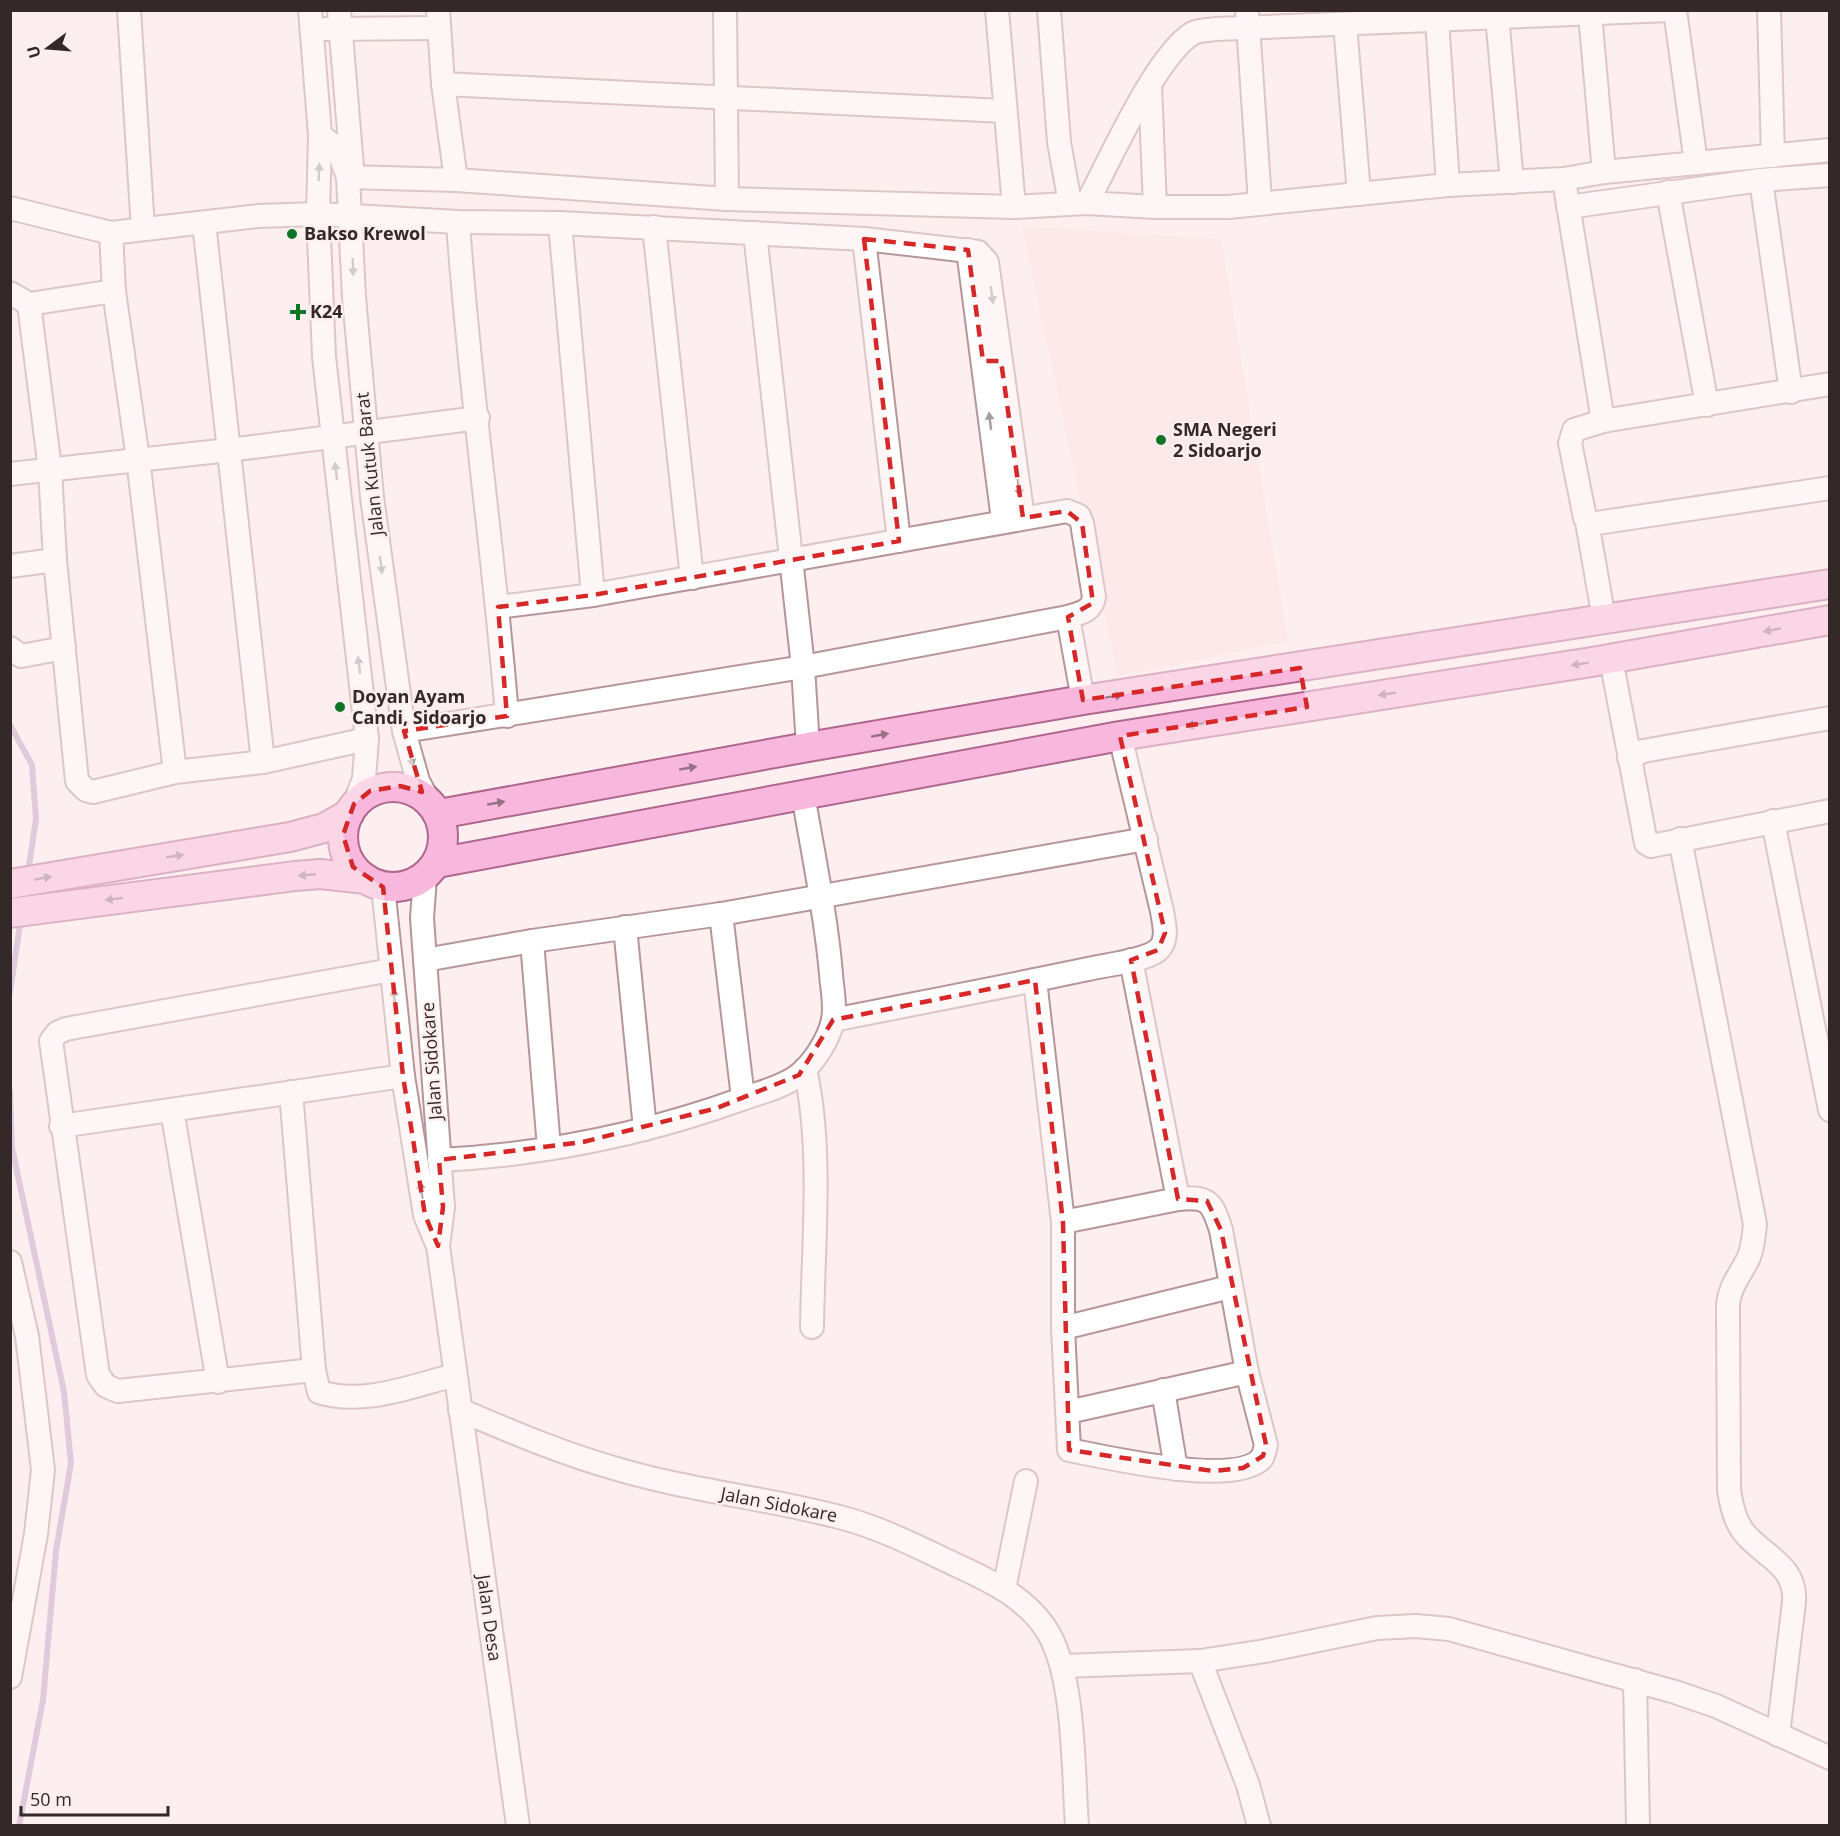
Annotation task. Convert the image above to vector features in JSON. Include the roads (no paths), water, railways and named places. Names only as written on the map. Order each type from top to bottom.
[{"type":"main road","points":[[433,806],[808,747],[1083,700],[1830,584]]},
{"type":"main road","points":[[10,913],[320,874],[374,883],[412,884],[431,870],[803,794],[1120,736],[1611,658],[1830,620]]},
{"type":"main road","points":[[1300,668],[1307,706]]},
{"type":"main road","points":[[10,884],[290,837],[324,828],[352,809],[370,791],[384,787],[407,788],[433,806],[443,829],[443,845],[431,870]]},
{"type":"main road","points":[[352,809],[343,835],[345,852],[353,867],[374,883]]},
{"type":"street","points":[[129,10],[143,229]]},
{"type":"street","points":[[725,10],[728,97],[727,199]]},
{"type":"street","points":[[990,10],[1004,10]]},
{"type":"street","points":[[1049,10],[1059,142],[1079,203]]},
{"type":"street","points":[[1079,203],[1168,57],[1194,33],[1248,20],[1345,24],[1538,13],[1590,14],[1672,10],[1696,163]]},
{"type":"street","points":[[1769,10],[1773,156]]},
{"type":"street","points":[[997,11],[1014,207]]},
{"type":"street","points":[[1590,14],[1604,172]]},
{"type":"street","points":[[1497,16],[1512,182]]},
{"type":"street","points":[[311,20],[439,19],[443,84],[456,180]]},
{"type":"street","points":[[1437,19],[1448,185]]},
{"type":"street","name":"Jalan Kutuk Barat","points":[[311,20],[320,135],[318,214],[324,357],[368,739],[364,779],[352,809]]},
{"type":"street","points":[[339,20],[350,177],[456,180],[727,199],[1014,207],[1079,203],[1155,207],[1228,207],[1448,185],[1564,179],[1604,172],[1830,150]]},
{"type":"street","points":[[1248,20],[1260,202]]},
{"type":"street","points":[[1345,24],[1359,194]]},
{"type":"street","points":[[443,84],[1004,111]]},
{"type":"street","points":[[1150,84],[1155,207]]},
{"type":"street","name":"Jalan Kutuk Barat","points":[[320,135],[337,148],[350,177],[354,297],[365,433],[404,731],[418,781],[433,806]]},
{"type":"street","points":[[1568,207],[1761,180],[1830,176]]},
{"type":"street","points":[[1564,179],[1603,420]]},
{"type":"street","points":[[1761,180],[1791,392]]},
{"type":"street","points":[[1668,192],[1707,405]]},
{"type":"street","points":[[10,208],[111,233],[258,216],[318,214],[458,222],[654,227],[864,239],[968,250],[992,361],[1013,519]]},
{"type":"street","points":[[458,222],[462,287],[478,418],[486,517],[498,607],[507,716]]},
{"type":"street","points":[[204,223],[263,762]]},
{"type":"street","points":[[560,223],[593,596]]},
{"type":"street","points":[[654,227],[692,578]]},
{"type":"street","points":[[111,233],[114,291],[138,459],[175,772]]},
{"type":"street","points":[[755,233],[792,561],[808,747]]},
{"type":"street","points":[[864,239],[899,541]]},
{"type":"street","points":[[114,291],[20,298],[50,470],[55,560],[76,781],[86,790],[93,792],[175,772],[263,762],[368,739]]},
{"type":"street","points":[[1604,619],[1571,439],[1574,430],[1603,420],[1830,384]]},
{"type":"street","points":[[10,474],[332,438],[478,418]]},
{"type":"street","points":[[1587,522],[1593,524],[1830,488]]},
{"type":"street","points":[[404,731],[803,668],[1068,617],[1087,610],[1093,603],[1082,522],[1079,516],[1067,511],[593,596],[498,607]]},
{"type":"street","points":[[10,566],[55,560]]},
{"type":"street","points":[[1068,617],[1083,700]]},
{"type":"street","points":[[10,648],[21,656],[64,648]]},
{"type":"street","points":[[1611,658],[1644,839],[1651,846],[1830,811]]},
{"type":"street","points":[[1629,758],[1643,751],[1830,718]]},
{"type":"street","points":[[832,1020],[1131,960],[1158,950],[1164,942],[1165,933],[1146,839],[1120,736]]},
{"type":"street","points":[[439,1160],[549,1148],[645,1129],[784,1085],[805,1069],[819,1050],[832,1020],[830,955],[803,794]]},
{"type":"street","points":[[1773,821],[1830,1110]]},
{"type":"street","points":[[425,960],[532,941],[721,914],[1146,839]]},
{"type":"street","points":[[1680,839],[1755,1224],[1754,1244],[1730,1289],[1728,1304],[1729,1490],[1736,1519],[1743,1532],[1782,1568],[1794,1583],[1794,1602],[1778,1734]]},
{"type":"street","name":"Jalan Sidokare","points":[[431,870],[421,904],[443,1207],[438,1245],[460,1410],[547,1447],[617,1470],[845,1518],[940,1558],[1004,1589],[1033,1612],[1048,1632],[1063,1666],[1077,1826]]},
{"type":"street","name":"Jalan Sidokare","points":[[374,883],[391,970],[403,1076],[425,1215],[438,1245]]},
{"type":"street","points":[[721,914],[743,1098]]},
{"type":"street","points":[[626,927],[645,1129]]},
{"type":"street","points":[[532,941],[549,1148]]},
{"type":"street","points":[[1131,960],[1178,1199]]},
{"type":"street","points":[[314,1370],[118,1391],[106,1386],[98,1375],[61,1126],[51,1041],[57,1033],[66,1029],[391,970]]},
{"type":"street","points":[[1035,980],[1063,1222],[1063,1328],[1069,1450],[1176,1469],[1213,1471],[1243,1468],[1263,1456],[1266,1444],[1247,1372],[1221,1230],[1214,1210],[1207,1201],[1196,1197],[1178,1199],[1063,1222]]},
{"type":"street","points":[[805,1069],[812,1109],[813,1142],[812,1327]]},
{"type":"street","points":[[61,1126],[403,1076]]},
{"type":"street","points":[[291,1092],[314,1370],[320,1392],[334,1396],[386,1394],[455,1376]]},
{"type":"street","points":[[172,1110],[218,1382]]},
{"type":"street","points":[[10,1262],[19,1337],[43,1470],[36,1534],[10,1677]]},
{"type":"street","points":[[1063,1328],[1230,1287]]},
{"type":"street","points":[[1068,1412],[1247,1372]]},
{"type":"street","points":[[1163,1390],[1176,1469]]},
{"type":"street","name":"Jalan Desa","points":[[460,1410],[518,1826]]},
{"type":"street","points":[[1004,1589],[1026,1481]]},
{"type":"street","points":[[1063,1666],[1200,1661],[1275,1649],[1377,1628],[1416,1626],[1449,1629],[1635,1680],[1716,1706],[1830,1758]]},
{"type":"street","points":[[1200,1661],[1248,1785],[1259,1826]]},
{"type":"street","points":[[1635,1680],[1638,1826]]},
{"type":"waterway","points":[[10,725],[32,765],[36,819],[28,872]]},
{"type":"waterway","points":[[10,992],[21,918]]},
{"type":"waterway","points":[[10,1091],[12,1148],[64,1392],[71,1463],[56,1551],[43,1700],[19,1826]]},
{"type":"place","name":"Bakso Krewol","points":[[292,234]]},
{"type":"place","name":"K24","points":[[298,312]]},
{"type":"place","name":"SMA Negeri 2 Sidoarjo","points":[[1161,440]]},
{"type":"place","name":"Doyan Ayam Candi, Sidoarjo","points":[[340,707]]}]
